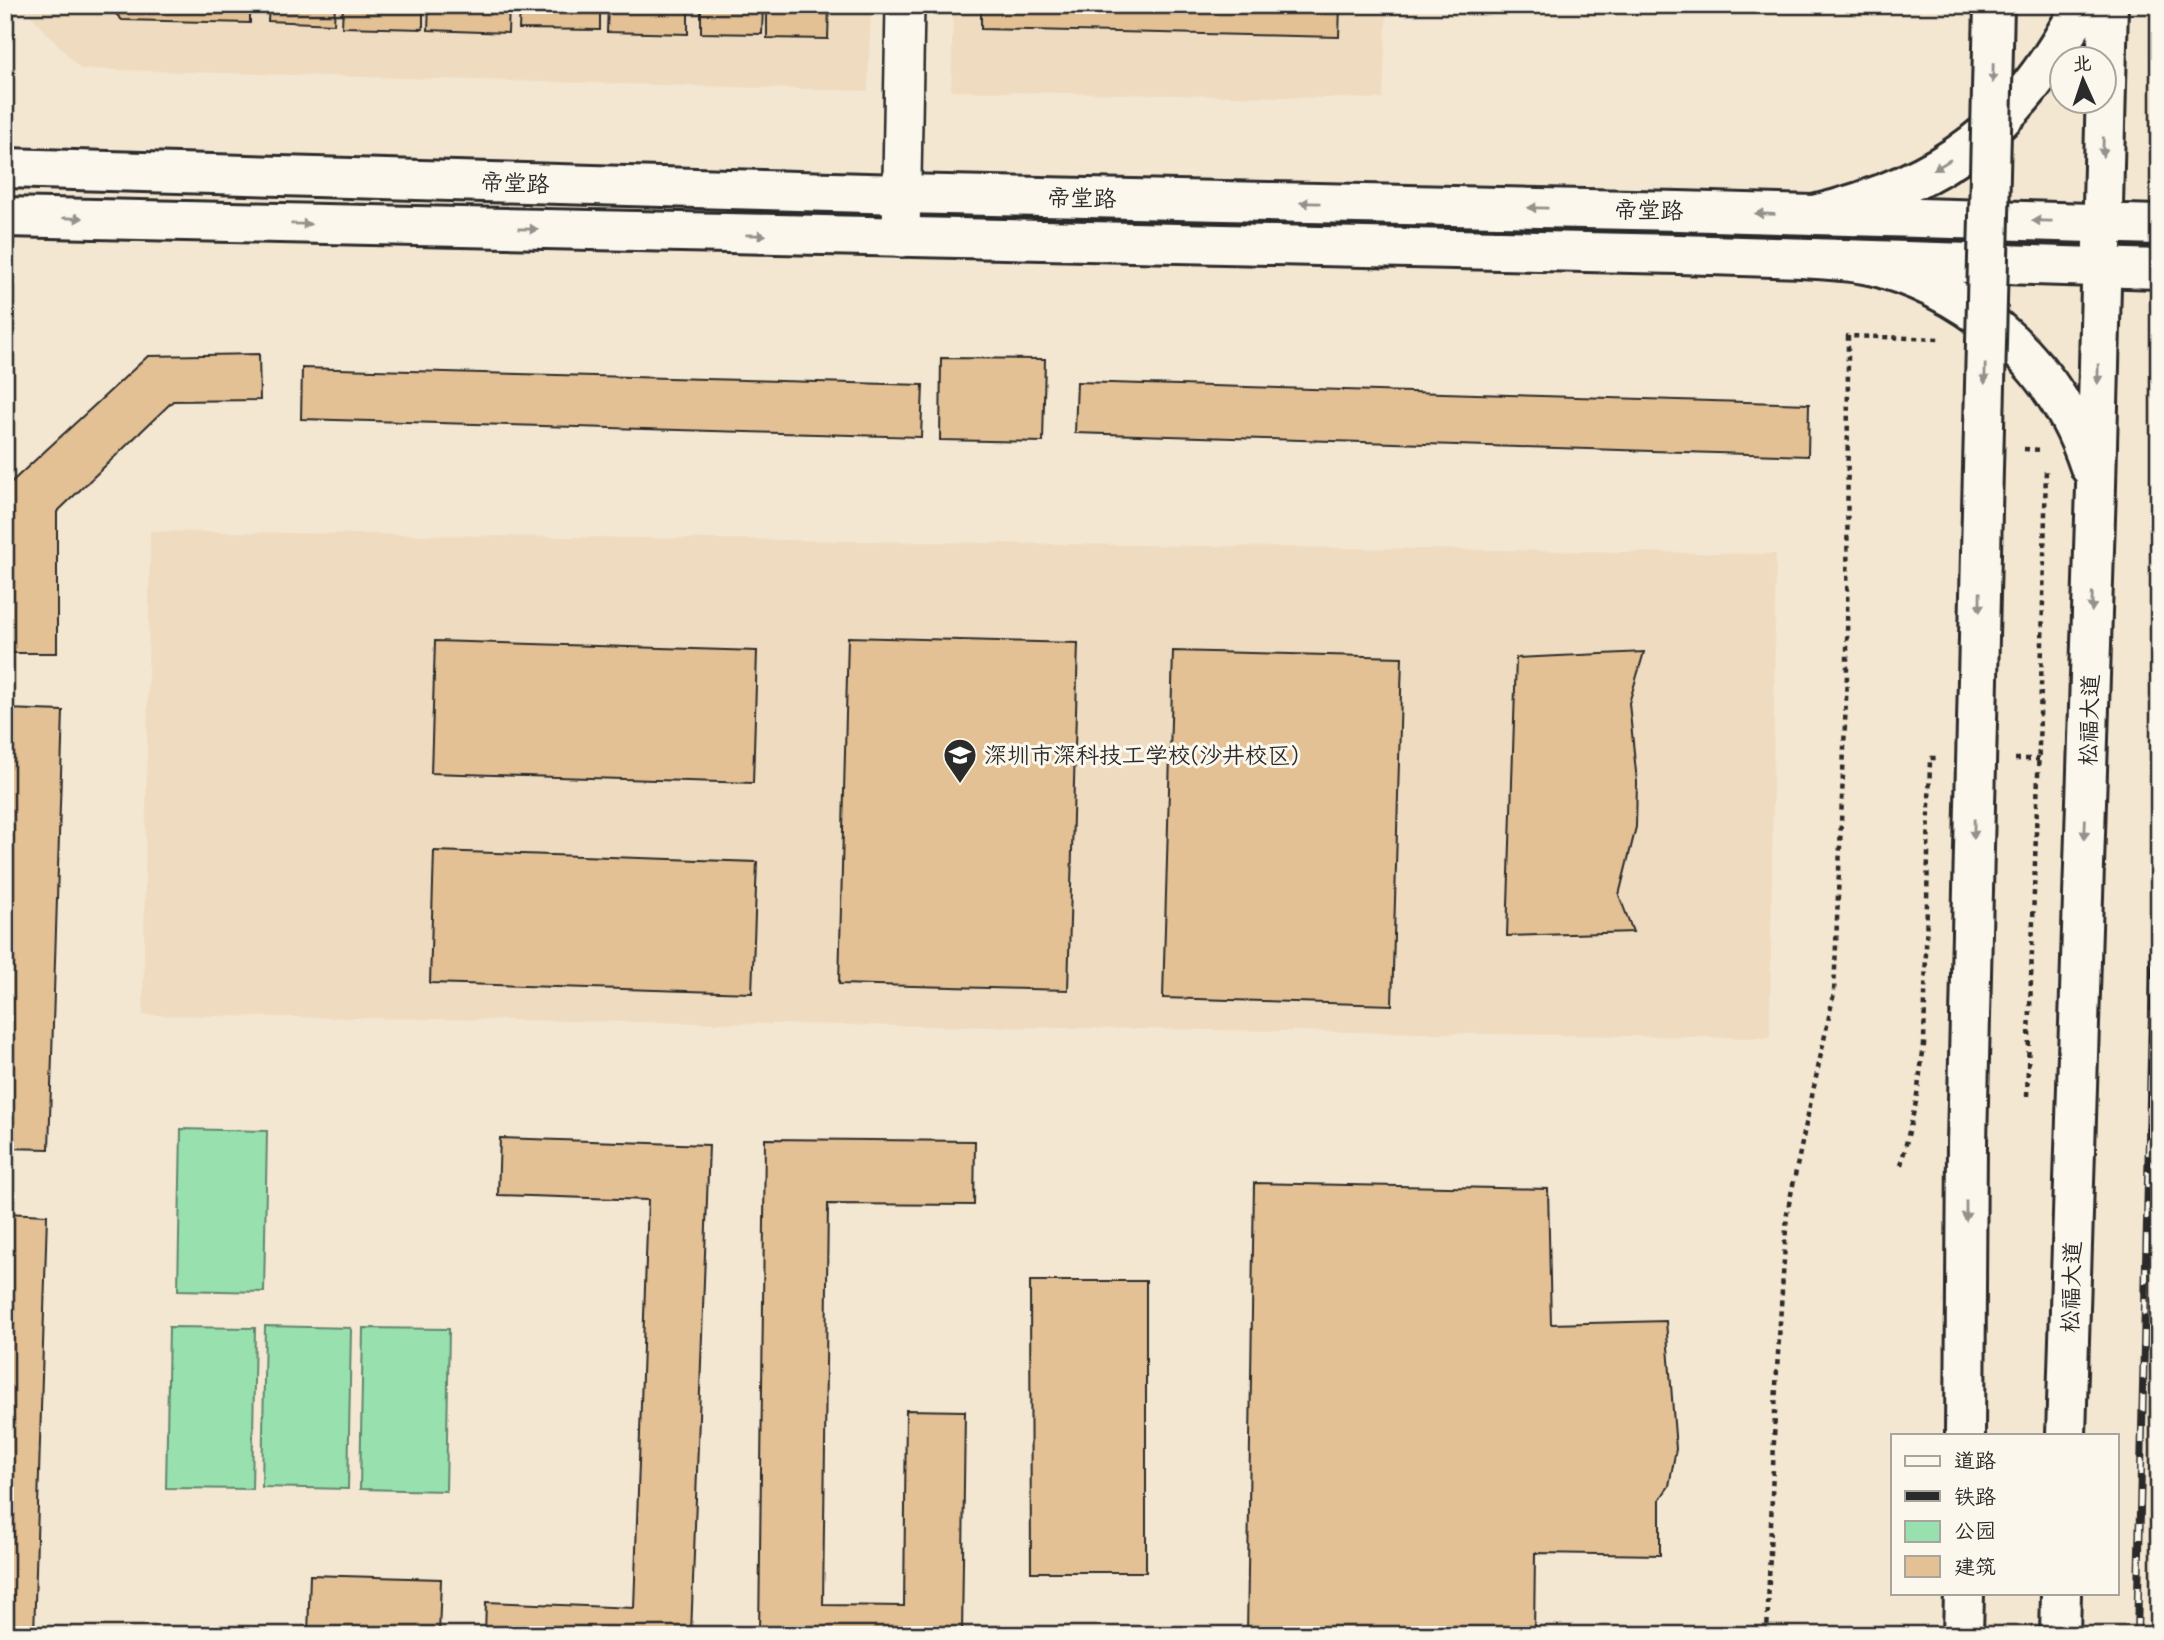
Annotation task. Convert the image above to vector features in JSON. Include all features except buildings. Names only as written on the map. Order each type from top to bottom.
[{"type":"main road","points":[[1965,1434],[1967,1143],[1994,5]]},
{"type":"main road","points":[[1814,215],[1858,204],[1900,188],[1940,167],[1977,141],[2011,111],[2038,78],[2063,42],[2082,5]]},
{"type":"main road","name":"松福大道","points":[[2066,1434],[2096,486],[2108,5]]},
{"type":"main road","name":"帝堂路","points":[[5,168],[902,194],[2159,225]]},
{"type":"main road","name":"帝堂路","points":[[5,216],[1803,258],[2159,269]]},
{"type":"main road","points":[[1803,258],[1841,260],[1880,267],[1951,296],[1983,317],[2013,342],[2057,397],[2083,446],[2096,486]]},
{"type":"main road","points":[[1963,1635],[1964,1594]]},
{"type":"main road","points":[[2060,1635],[2061,1594]]},
{"type":"street","points":[[901,238],[905,5]]},
{"type":"path","points":[[1767,1635],[1776,1385],[1787,1213],[1835,993],[1847,676],[1848,335],[1944,339]]},
{"type":"path","points":[[2027,1096],[2047,482],[2043,438]]},
{"type":"path","points":[[2019,449],[2045,450]]},
{"type":"shaded area","points":[[21,5],[871,5],[868,91],[80,69]]},
{"type":"shaded area","points":[[953,5],[1387,5],[1383,99],[951,91]]},
{"type":"shaded area","name":"深圳市深科技工学校(沙井校区)","points":[[150,531],[1776,554],[1770,1038],[143,1015]]},
{"type":"green space","points":[[181,1129],[267,1131],[264,1292],[178,1290]]},
{"type":"green space","points":[[265,1326],[351,1328],[348,1489],[262,1487]]},
{"type":"green space","points":[[169,1327],[255,1328],[252,1489],[166,1488]]},
{"type":"green space","points":[[363,1328],[449,1329],[446,1491],[360,1489]]},
{"type":"railway","points":[[2137,1635],[2159,726]]},
{"type":"place","name":"深圳市深科技工学校(沙井校区)","points":[[960,785]]}]
